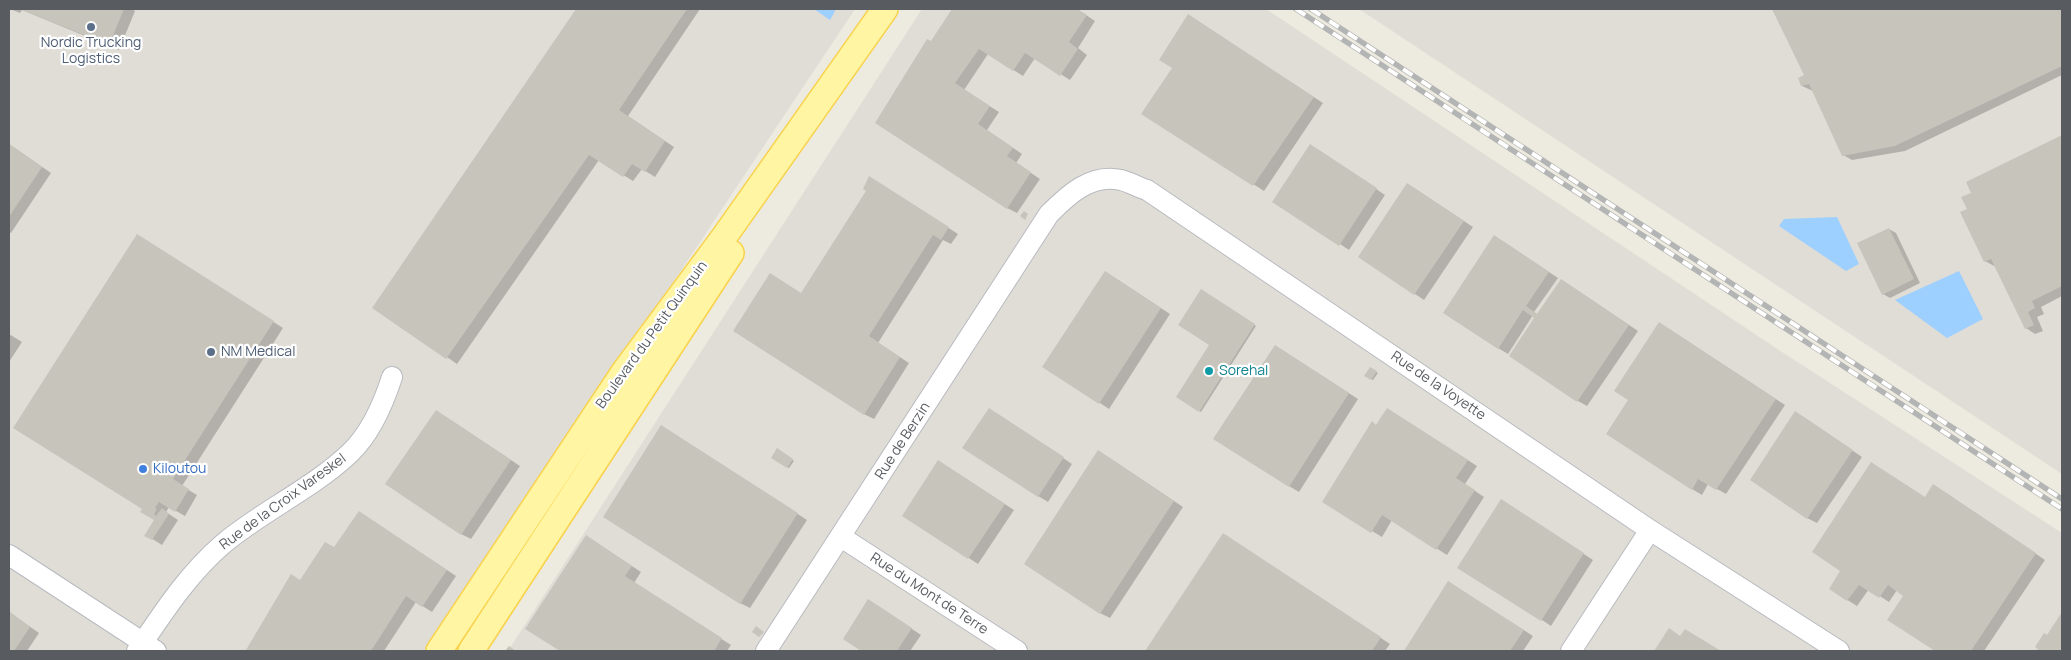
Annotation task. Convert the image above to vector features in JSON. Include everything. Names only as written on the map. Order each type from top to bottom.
[{"type":"main road","name":"Boulevard du Petit Quinquin","points":[[439,651],[624,372],[724,237],[879,17]]},
{"type":"main road","name":"Boulevard du Petit Quinquin","points":[[471,651],[782,176],[879,17]]},
{"type":"street","name":"Rue de la Voyette","points":[[1038,230],[1049,214],[1064,198],[1081,186],[1102,180],[1120,180],[1146,190],[1650,530],[1839,651]]},
{"type":"street","name":"Rue de Berzin","points":[[766,651],[1038,230]]},
{"type":"street","name":"Rue de la Croix Vareskel","points":[[145,649],[179,590],[206,560],[240,530],[320,477],[351,452],[375,420],[385,400],[392,377]]},
{"type":"street","points":[[1571,651],[1650,530]]},
{"type":"street","name":"Rue du Mont de Terre","points":[[841,537],[1017,651]]},
{"type":"street","points":[[9,554],[145,649]]},
{"type":"street","points":[[424,651],[459,620]]},
{"type":"shaded area","points":[[9,9],[855,9],[428,651],[9,651]]},
{"type":"shaded area","points":[[922,9],[1266,9],[1782,352],[2062,533],[2062,651],[508,651]]},
{"type":"shaded area","points":[[1359,9],[2062,9],[2062,474]]},
{"type":"water","points":[[814,9],[836,9],[830,20]]},
{"type":"water","points":[[1837,217],[1859,264],[1846,271],[1779,226],[1784,219]]},
{"type":"water","points":[[1959,271],[1983,319],[1947,338],[1895,300]]},
{"type":"building","name":"Nordic Trucking Logistics","points":[[20,9],[124,9],[109,45]]},
{"type":"building","points":[[576,9],[687,9],[619,110],[665,141],[645,172],[632,164],[623,177],[589,155],[446,359],[372,308]]},
{"type":"building","points":[[952,9],[1077,9],[1087,15],[1069,42],[1078,49],[1060,76],[1025,53],[1013,71],[979,49],[955,83],[990,106],[978,124],[1013,148],[1007,156],[1031,172],[1007,209],[875,123],[927,39],[931,41]]},
{"type":"building","points":[[1772,9],[2062,9],[2062,66],[1895,146],[1842,156],[1809,84],[1801,86],[1798,78],[1804,75]]},
{"type":"building","points":[[1188,14],[1314,97],[1253,186],[1141,114],[1172,68],[1159,60]]},
{"type":"building","points":[[2062,135],[2062,286],[2032,301],[2035,308],[2028,312],[2034,325],[2025,329],[1991,259],[1984,262],[1960,212],[1967,209],[1961,197],[1971,193],[1966,182]]},
{"type":"building","points":[[9,144],[42,167],[9,217]]},
{"type":"building","points":[[1310,144],[1377,188],[1339,246],[1272,202]]},
{"type":"building","points":[[869,176],[949,227],[941,240],[933,235],[869,336],[900,357],[864,415],[733,331],[770,273],[801,293],[866,191],[863,189]]},
{"type":"building","points":[[1407,183],[1464,221],[1414,295],[1358,257]]},
{"type":"building","points":[[1024,211],[1028,214],[1025,220],[1020,216]]},
{"type":"building","points":[[1889,228],[1914,279],[1882,295],[1857,243]]},
{"type":"building","points":[[137,234],[274,321],[173,479],[189,489],[175,512],[159,502],[155,508],[157,509],[154,514],[156,516],[162,508],[169,514],[152,540],[144,536],[154,520],[140,512],[142,509],[13,428]]},
{"type":"building","points":[[1494,235],[1549,272],[1526,306],[1537,314],[1561,279],[1629,325],[1577,402],[1509,356],[1534,318],[1523,310],[1498,349],[1443,313]]},
{"type":"building","points":[[1105,271],[1161,308],[1099,404],[1042,367]]},
{"type":"building","name":"Sorehal","points":[[1201,289],[1255,324],[1199,412],[1176,397],[1209,345],[1178,325]]},
{"type":"building","points":[[1659,322],[1776,399],[1716,490],[1698,479],[1692,490],[1606,434],[1628,400],[1614,391]]},
{"type":"building","points":[[1275,345],[1349,393],[1289,487],[1213,439]]},
{"type":"building","points":[[1370,367],[1377,371],[1371,380],[1364,376]]},
{"type":"building","points":[[989,408],[1064,457],[1038,497],[962,448]]},
{"type":"building","points":[[1387,408],[1468,460],[1456,478],[1475,490],[1436,550],[1382,515],[1371,533],[1322,502],[1372,421],[1376,425]]},
{"type":"building","points":[[436,410],[511,460],[461,535],[385,484]]},
{"type":"building","points":[[1795,411],[1853,450],[1807,519],[1750,480]]},
{"type":"building","points":[[661,425],[798,513],[740,604],[603,517]]},
{"type":"building","points":[[777,448],[793,459],[787,468],[771,458]]},
{"type":"building","points":[[1098,450],[1174,501],[1100,614],[1024,564]]},
{"type":"building","points":[[938,460],[1005,504],[968,559],[902,516]]},
{"type":"building","points":[[1871,462],[1925,497],[1933,484],[2036,553],[1971,651],[1935,651],[1887,620],[1903,596],[1888,585],[1879,598],[1859,585],[1847,601],[1829,589],[1840,571],[1812,552]]},
{"type":"building","points":[[1501,499],[1584,553],[1541,621],[1457,568]]},
{"type":"building","points":[[359,511],[447,570],[422,607],[406,596],[371,651],[246,650],[291,574],[300,580],[325,542],[334,547]]},
{"type":"building","points":[[1223,533],[1381,637],[1372,651],[1145,651]]},
{"type":"building","points":[[586,535],[632,566],[625,576],[722,638],[714,651],[560,651],[525,629]]},
{"type":"building","points":[[1448,581],[1524,630],[1510,651],[1404,651]]},
{"type":"building","points":[[868,599],[912,628],[897,651],[861,651],[843,639]]},
{"type":"building","points":[[9,611],[30,627],[14,651],[9,651]]},
{"type":"building","points":[[2062,612],[2062,651],[2037,651],[2038,649],[2035,647],[2044,633],[2047,635]]},
{"type":"building","points":[[756,626],[764,632],[759,637],[752,632]]},
{"type":"building","points":[[1669,628],[1680,636],[1685,629],[1721,651],[1654,651]]},
{"type":"building","points":[[509,646],[516,651],[505,651]]},
{"type":"railway","points":[[1296,9],[2062,509]]},
{"type":"railway","points":[[1311,9],[2062,499]]},
{"type":"place","name":"Nordic Trucking Logistics","points":[[91,27]]},
{"type":"place","name":"NM Medical","points":[[211,352]]},
{"type":"place","name":"Sorehal","points":[[1209,371]]},
{"type":"place","name":"Kiloutou","points":[[143,469]]}]
